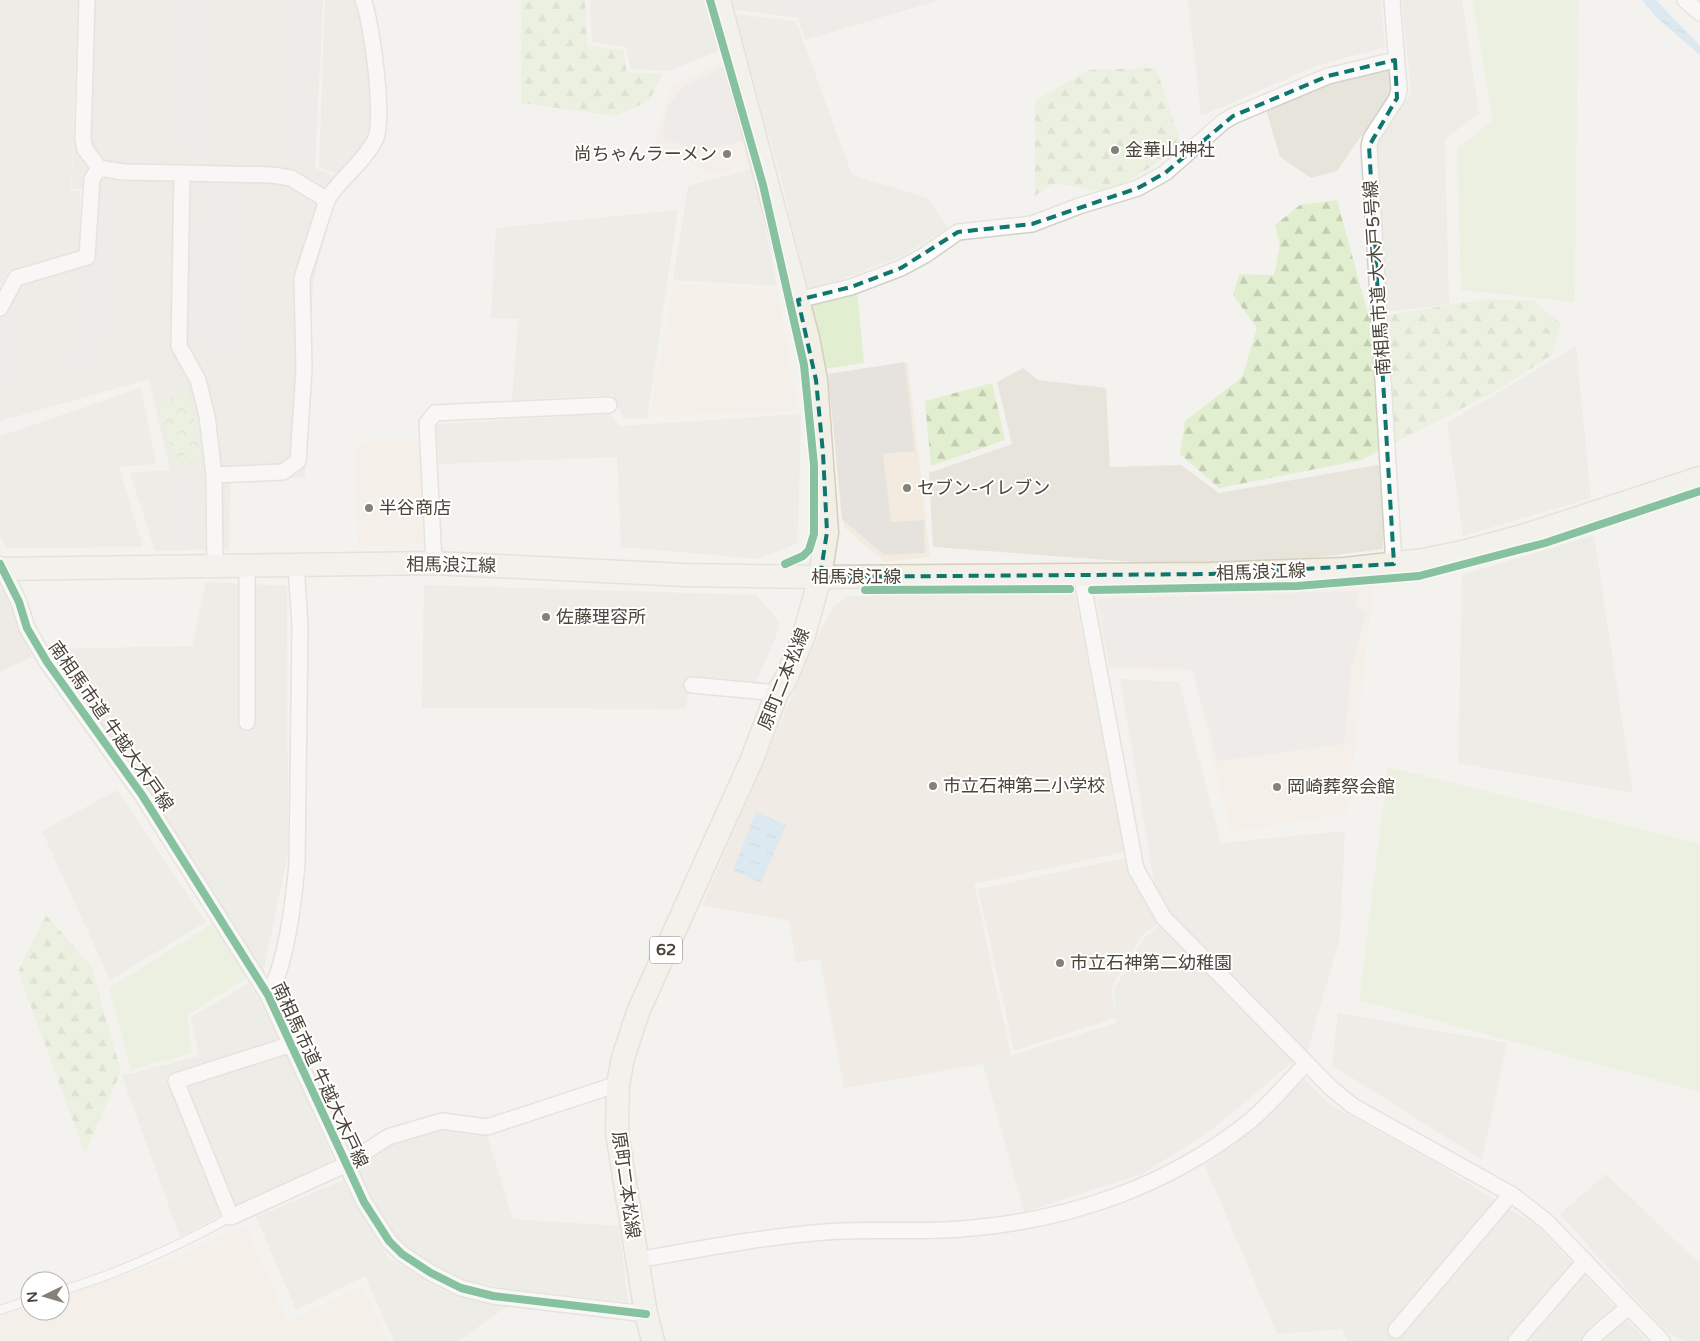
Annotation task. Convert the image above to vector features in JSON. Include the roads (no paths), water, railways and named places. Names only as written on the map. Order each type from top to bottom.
[{"type":"main road","name":"原町二本松線","points":[[653,1341],[646,1314],[617,1133],[618,1084],[623,1058],[638,1012],[752,759],[777,694],[785,681],[804,635],[820,577],[827,532],[823,453],[816,380],[798,300],[719,0]]},
{"type":"main road","name":"相馬浪江線","points":[[1,567],[434,563],[685,575],[820,577],[1211,574],[1345,569],[1394,564],[1462,552],[1529,534],[1700,478]]},
{"type":"street","points":[[87,0],[83,139],[85,150],[99,168],[123,172],[272,175],[291,178],[327,200]]},
{"type":"street","points":[[214,475],[283,472],[298,461],[304,369],[302,278],[327,200],[340,182],[361,162],[376,138],[378,77],[363,0]]},
{"type":"street","name":"南相馬市道 大木戸5号線","points":[[1392,0],[1395,60],[1399,90],[1397,98],[1371,138],[1369,146],[1394,564]]},
{"type":"street","points":[[1685,0],[1700,13]]},
{"type":"street","points":[[798,300],[851,287],[901,268],[925,255],[958,232],[1032,224],[1079,206],[1138,188],[1165,173],[1223,122],[1233,116],[1328,76],[1395,60]]},
{"type":"street","points":[[0,308],[16,278],[87,257],[92,179],[99,168]]},
{"type":"street","points":[[182,173],[179,346],[198,380],[207,416],[214,475],[215,566]]},
{"type":"street","points":[[434,563],[427,423],[436,413],[609,405]]},
{"type":"street","points":[[268,995],[276,983],[281,961],[295,888],[297,864],[300,626],[296,565]]},
{"type":"street","points":[[247,566],[247,722]]},
{"type":"street","name":"南相馬市道 牛越大木戸線","points":[[1,567],[19,602],[27,628],[47,662],[142,795],[268,995],[292,1044],[345,1165],[379,1229],[402,1254],[430,1273],[460,1288],[493,1296],[646,1314]]},
{"type":"street","points":[[1082,574],[1136,869],[1164,918],[1306,1064],[1353,1106],[1511,1194],[1546,1221],[1662,1341]]},
{"type":"street","points":[[692,685],[777,694]]},
{"type":"street","points":[[292,1044],[176,1080],[231,1217],[345,1165],[388,1138],[442,1121],[487,1128],[618,1084]]},
{"type":"street","points":[[638,1260],[737,1243],[840,1232],[970,1229],[1018,1223],[1103,1202],[1151,1183],[1201,1154],[1250,1120],[1306,1064]]},
{"type":"street","points":[[1396,1330],[1511,1194]]},
{"type":"street","points":[[1516,1341],[1585,1261]]},
{"type":"street","points":[[1590,1341],[1628,1307]]},
{"type":"lane","points":[[70,1288],[94,1281],[164,1252],[231,1217]]},
{"type":"lane","points":[[0,1310],[20,1303]]},
{"type":"water","points":[[1642,0],[1656,0],[1700,46],[1700,55],[1657,18]]},
{"type":"water","points":[[756,812],[786,825],[761,883],[733,870]]},
{"type":"place","name":"金華山神社","points":[[1115,150]]},
{"type":"place","name":"尚ちゃんラーメン","points":[[727,154]]},
{"type":"place","name":"セブン-イレブン","points":[[907,488]]},
{"type":"place","name":"半谷商店","points":[[369,508]]},
{"type":"place","name":"佐藤理容所","points":[[546,617]]},
{"type":"place","name":"市立石神第二小学校","points":[[933,786]]},
{"type":"place","name":"岡崎葬祭会館","points":[[1277,787]]},
{"type":"place","name":"市立石神第二幼稚園","points":[[1060,963]]}]
